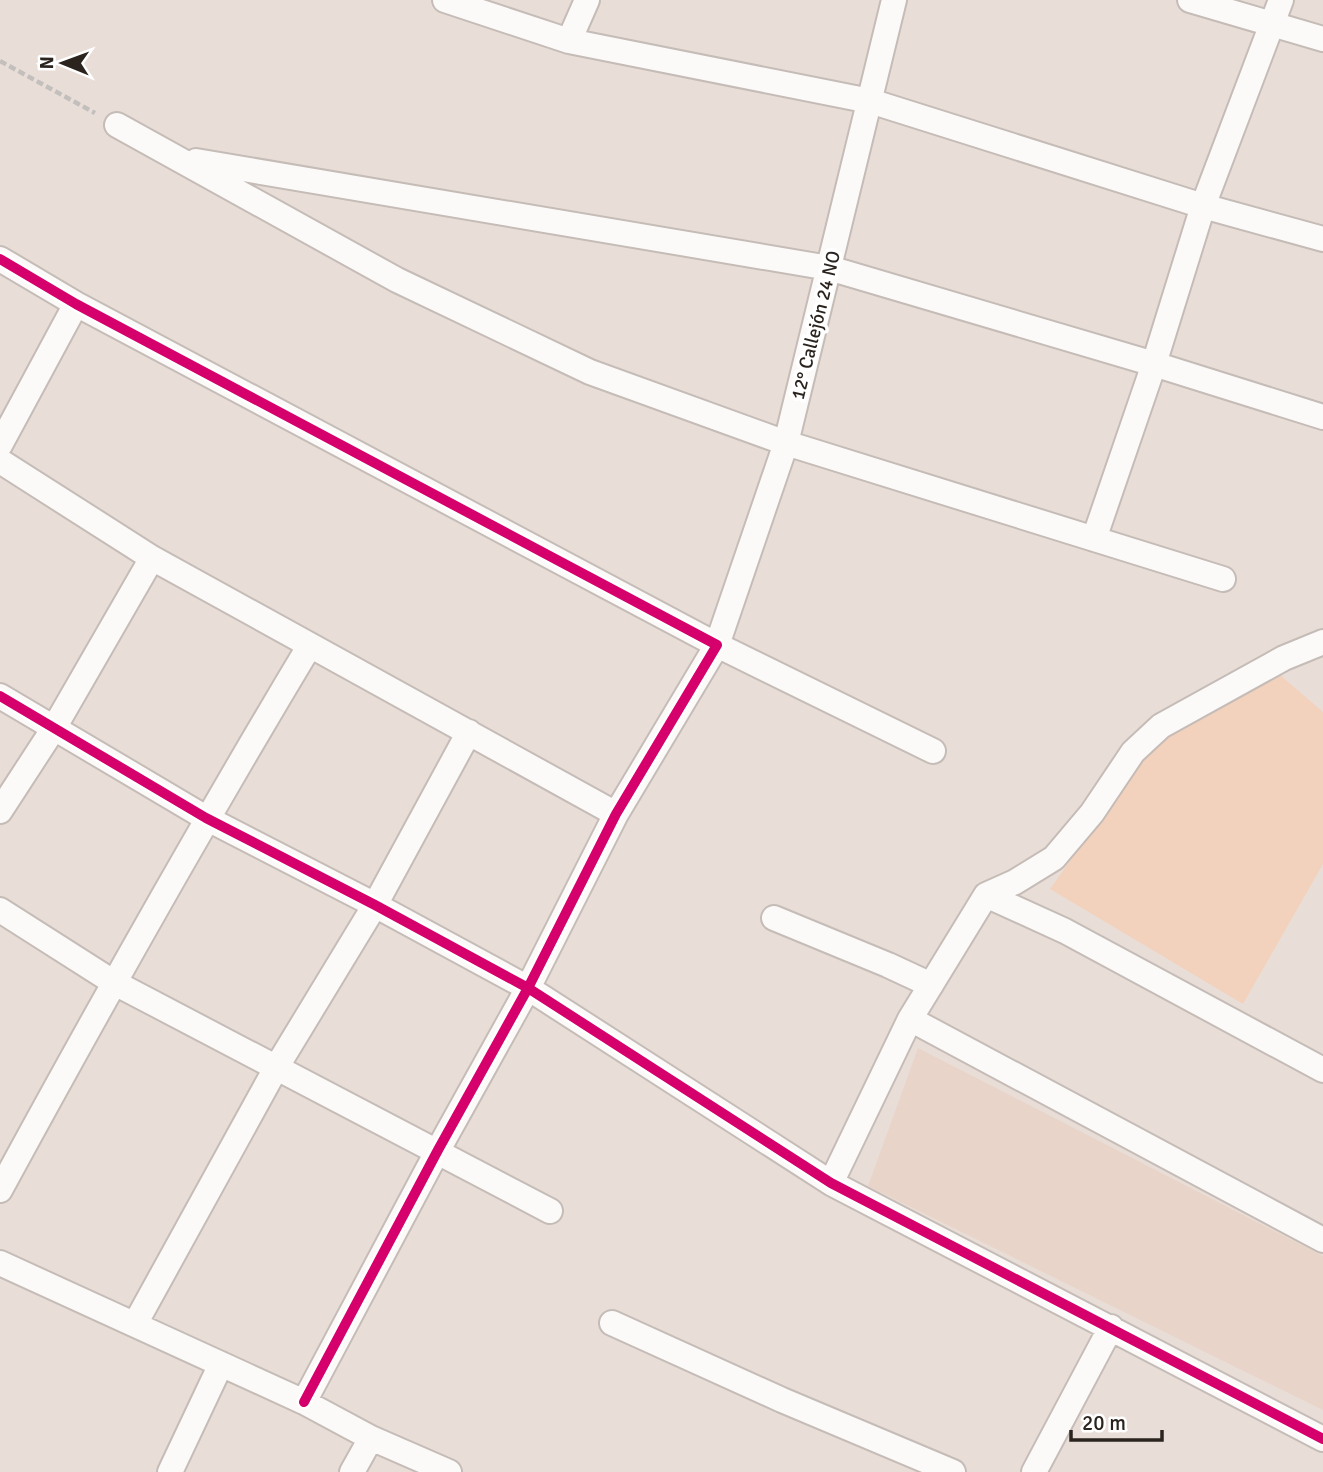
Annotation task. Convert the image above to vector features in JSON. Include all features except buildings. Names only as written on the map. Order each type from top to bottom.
[{"type":"street","points":[[445,0],[569,41],[870,101],[1203,206],[1323,239]]},
{"type":"street","points":[[569,41],[587,0]]},
{"type":"street","name":"12° Callejón 24 NO","points":[[304,1402],[528,988],[616,814],[717,645],[786,443],[894,0]]},
{"type":"street","points":[[1190,0],[1277,11],[1323,38]]},
{"type":"street","points":[[1094,539],[1154,364],[1203,206],[1277,11]]},
{"type":"street","points":[[117,125],[397,280],[590,372],[786,443],[1223,579]]},
{"type":"street","points":[[176,158],[829,268],[1323,417]]},
{"type":"street","points":[[0,259],[76,304],[717,645],[933,751]]},
{"type":"street","points":[[0,445],[76,304]]},
{"type":"street","points":[[0,461],[152,558],[616,814]]},
{"type":"street","points":[[0,811],[54,728],[152,558]]},
{"type":"street","points":[[831,1183],[910,1020],[986,895],[1054,858],[1092,813],[1133,752],[1161,726],[1284,659],[1323,642]]},
{"type":"street","points":[[0,1190],[206,818],[310,645]]},
{"type":"street","points":[[0,696],[206,818],[528,988],[831,1183],[1323,1438]]},
{"type":"street","points":[[135,1324],[276,1068],[375,905],[469,732]]},
{"type":"street","points":[[986,895],[1065,931],[1323,1070]]},
{"type":"street","points":[[0,910],[113,982],[550,1211]]},
{"type":"street","points":[[774,918],[932,985]]},
{"type":"street","points":[[910,1020],[1323,1240]]},
{"type":"street","points":[[0,1263],[304,1402],[371,1437],[443,1469]]},
{"type":"street","points":[[612,1323],[782,1401],[953,1472]]},
{"type":"street","points":[[1034,1472],[1111,1327]]},
{"type":"street","points":[[170,1472],[221,1364]]},
{"type":"street","points":[[352,1472],[371,1437]]},
{"type":"path","points":[[0,61],[117,125]]},
{"type":"shaded area","points":[[1280,675],[1323,712],[1323,864],[1243,1004],[1050,889],[1158,738]]},
{"type":"shaded area","points":[[918,1048],[1323,1256],[1323,1410],[868,1186]]},
{"type":"cycle path","points":[[0,259],[76,304],[717,645],[616,814],[528,988],[304,1402]]},
{"type":"cycle path","points":[[0,696],[206,818],[528,988],[831,1183],[1323,1439]]}]
